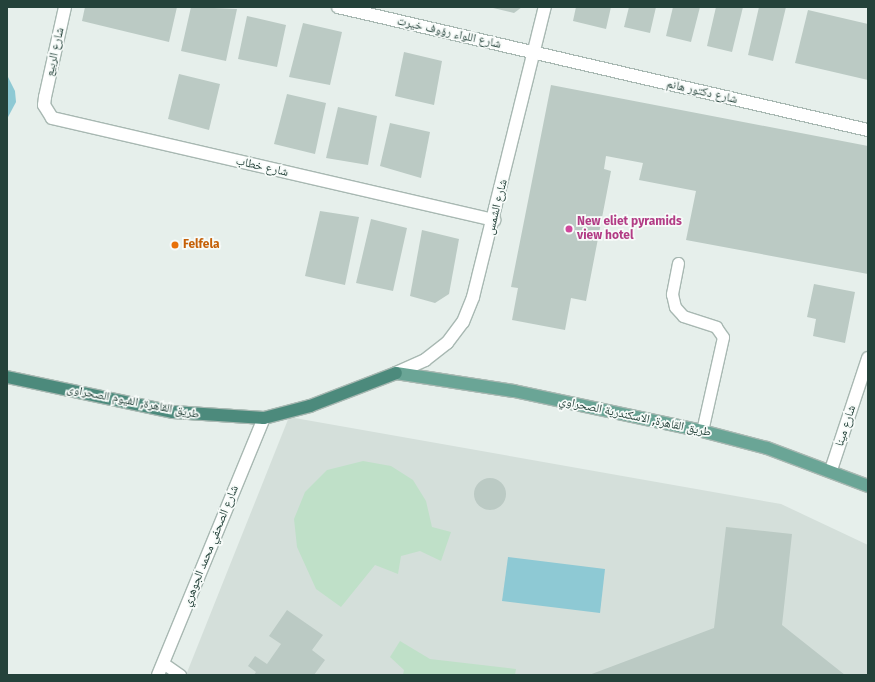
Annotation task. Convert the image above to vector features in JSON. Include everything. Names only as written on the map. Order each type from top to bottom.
[{"type":"highway","name":"طريق القاهرة, الفيوم الصحراوى","points":[[7,376],[173,412],[264,418],[310,406],[396,373]]},
{"type":"main road","name":"طريق القاهرة, الاسكندرية الصحراوي","points":[[396,373],[514,391],[702,431],[831,470],[868,486]]},
{"type":"street","name":"شارع الربيع","points":[[45,97],[65,7]]},
{"type":"street","name":"شارع اللواء رؤوف خيرت","points":[[338,7],[536,53]]},
{"type":"street","name":"شارع الشمس","points":[[396,373],[424,360],[447,343],[463,322],[494,220],[536,53],[545,7]]},
{"type":"street","name":"شارع دكتور هانم","points":[[536,53],[868,130]]},
{"type":"street","name":"شارع خطاب","points":[[45,97],[47,112],[59,121],[494,220]]},
{"type":"street","name":"شارع مينا","points":[[831,470],[868,358]]},
{"type":"street","name":"شارع الصحفي محمد الجوهري","points":[[158,675],[264,418]]},
{"type":"lane","points":[[678,264],[672,294],[675,307],[683,316],[716,326],[723,337],[702,431]]},
{"type":"lane","points":[[163,663],[180,675]]},
{"type":"shaded area","points":[[289,417],[781,504],[868,545],[868,675],[186,675]]},
{"type":"green space","points":[[363,461],[391,466],[413,480],[426,501],[432,527],[451,532],[441,561],[420,551],[401,556],[398,574],[375,565],[341,607],[316,589],[297,547],[294,519],[305,492],[327,470]]},
{"type":"green space","points":[[400,641],[430,659],[516,669],[515,675],[403,675],[404,670],[390,657]]},
{"type":"water","points":[[7,75],[15,91],[16,102],[7,119]]},
{"type":"water","points":[[508,557],[605,569],[600,613],[502,601]]},
{"type":"building","points":[[85,7],[177,7],[169,42],[82,21]]},
{"type":"building","points":[[191,7],[237,9],[226,61],[181,51]]},
{"type":"building","points":[[489,7],[522,7],[514,13]]},
{"type":"building","points":[[576,7],[611,7],[606,29],[573,21]]},
{"type":"building","points":[[629,7],[656,7],[650,33],[624,27]]},
{"type":"building","points":[[673,7],[700,7],[691,42],[666,36]]},
{"type":"building","points":[[716,7],[743,7],[732,52],[707,46]]},
{"type":"building","points":[[759,7],[786,7],[773,61],[748,55]]},
{"type":"building","points":[[808,10],[868,24],[868,80],[795,63]]},
{"type":"building","points":[[247,16],[286,25],[277,67],[238,59]]},
{"type":"building","points":[[303,23],[342,32],[330,85],[289,77]]},
{"type":"building","points":[[404,52],[442,61],[434,105],[395,96]]},
{"type":"building","points":[[179,74],[220,84],[209,130],[168,119]]},
{"type":"building","points":[[551,85],[868,146],[868,274],[686,240],[696,191],[639,180],[643,163],[606,156],[604,169],[611,171],[586,301],[571,298],[565,330],[512,320],[518,288],[511,287]]},
{"type":"building","points":[[287,94],[326,103],[315,154],[274,144]]},
{"type":"building","points":[[338,107],[377,116],[368,165],[326,158]]},
{"type":"building","points":[[390,123],[430,132],[421,178],[380,166]]},
{"type":"building","points":[[320,211],[359,217],[345,285],[305,276]]},
{"type":"building","points":[[371,219],[407,228],[393,291],[356,283]]},
{"type":"building","points":[[422,230],[459,239],[449,294],[435,303],[410,296]]},
{"type":"building","points":[[814,284],[855,292],[845,343],[813,336],[816,319],[807,317]]},
{"type":"building","points":[[490,478],[501,483],[506,494],[501,505],[490,510],[479,505],[474,494],[479,483]]},
{"type":"building","points":[[726,527],[792,534],[782,625],[845,675],[589,675],[714,628]]},
{"type":"building","points":[[287,610],[323,635],[312,650],[325,660],[314,675],[254,675],[256,672],[248,666],[255,656],[267,664],[281,644],[269,636]]},
{"type":"place","name":"New eliet pyramids view hotel","points":[[569,229]]},
{"type":"place","name":"Felfela","points":[[175,245]]}]
